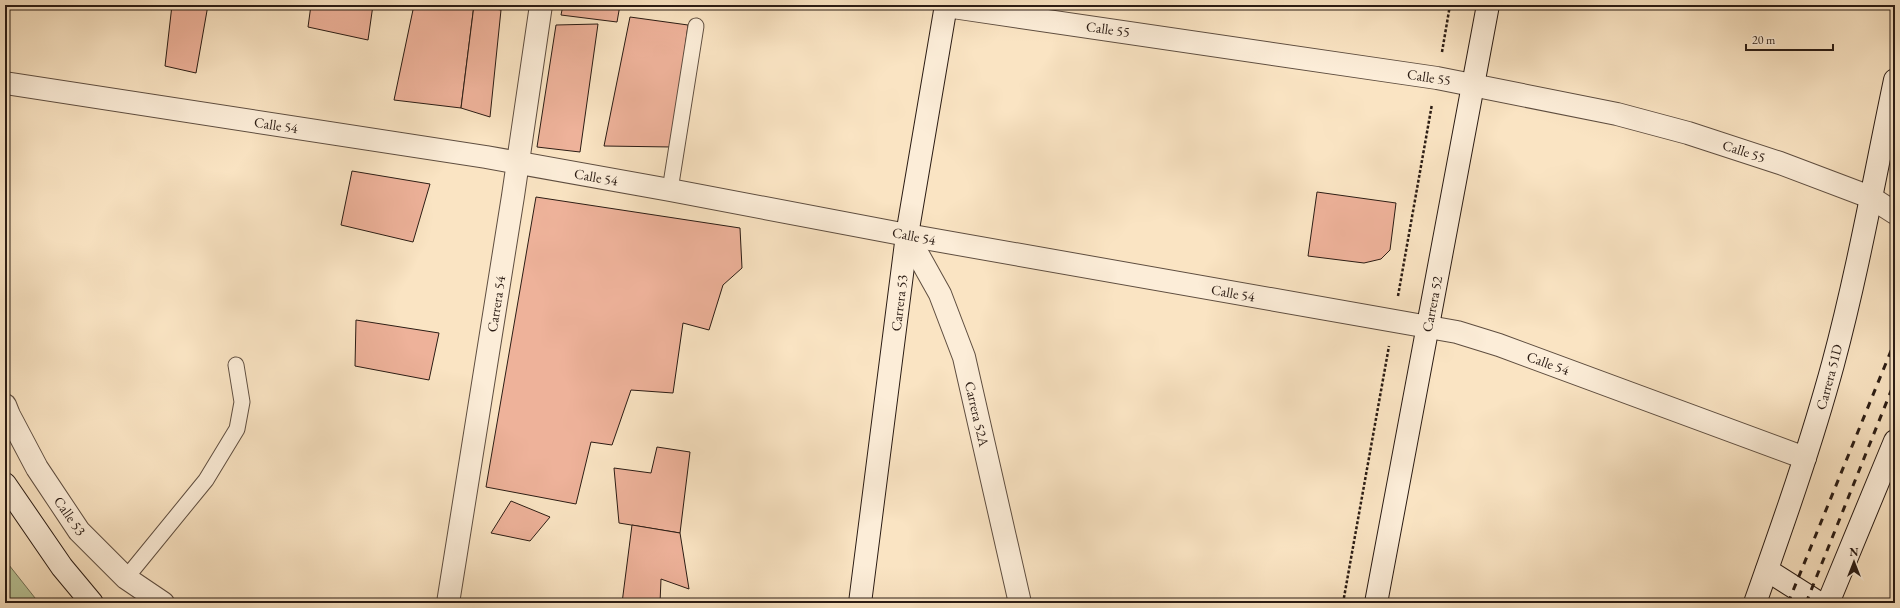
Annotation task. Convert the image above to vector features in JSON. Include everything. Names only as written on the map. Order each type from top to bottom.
[{"type":"street","name":"Carrera 54","points":[[448,603],[513,196],[541,5]]},
{"type":"street","name":"Calle 55","points":[[946,5],[1473,84],[1617,114],[1688,133],[1780,163],[1870,197],[1895,212]]},
{"type":"street","name":"Carrera 53","points":[[860,603],[907,235],[946,5]]},
{"type":"street","name":"Carrera 52","points":[[1376,603],[1488,5]]},
{"type":"street","name":"Carrera 51D","points":[[1755,603],[1805,458],[1835,357],[1855,273],[1895,80]]},
{"type":"street","name":"Calle 54","points":[[5,83],[517,163],[670,190],[907,235],[1457,332],[1498,345],[1805,458]]},
{"type":"street","name":"Carrera 52A","points":[[907,235],[940,294],[964,357],[1020,603]]},
{"type":"street","name":"Calle 53","points":[[5,405],[8,415],[37,468],[79,531],[126,578],[163,603]]},
{"type":"street","points":[[1828,603],[1895,441]]},
{"type":"street","points":[[5,484],[62,567],[92,603]]},
{"type":"street","points":[[1767,570],[1819,603]]},
{"type":"lane","points":[[670,190],[696,26]]},
{"type":"lane","name":"Carrera 51D","points":[[1881,145],[1895,127]]},
{"type":"lane","points":[[126,578],[206,480],[237,429],[242,402],[236,364]]},
{"type":"green space","points":[[5,560],[39,603],[5,603]]},
{"type":"building","points":[[172,5],[208,5],[196,73],[165,66]]},
{"type":"building","points":[[311,5],[373,5],[368,40],[308,27]]},
{"type":"building","points":[[414,5],[474,5],[461,108],[394,100]]},
{"type":"building","points":[[474,5],[501,10],[490,117],[461,108]]},
{"type":"building","points":[[563,5],[620,5],[617,22],[561,15]]},
{"type":"building","points":[[630,17],[688,25],[672,147],[604,146]]},
{"type":"building","points":[[598,24],[580,152],[537,147],[556,25]]},
{"type":"building","points":[[352,171],[430,184],[413,242],[341,225]]},
{"type":"building","points":[[1317,192],[1396,203],[1390,250],[1381,259],[1364,263],[1308,256]]},
{"type":"building","points":[[536,197],[740,228],[742,268],[723,285],[709,330],[683,323],[673,393],[631,390],[612,445],[591,442],[576,504],[486,487]]},
{"type":"building","points":[[356,320],[439,333],[429,380],[355,366]]},
{"type":"building","points":[[657,447],[690,452],[680,533],[619,523],[614,468],[651,473]]},
{"type":"building","points":[[511,501],[550,517],[530,541],[491,533]]},
{"type":"building","points":[[632,525],[680,533],[689,589],[661,579],[660,603],[622,603]]},
{"type":"railway","points":[[1788,603],[1895,341]]},
{"type":"railway","points":[[1806,603],[1895,381]]}]
